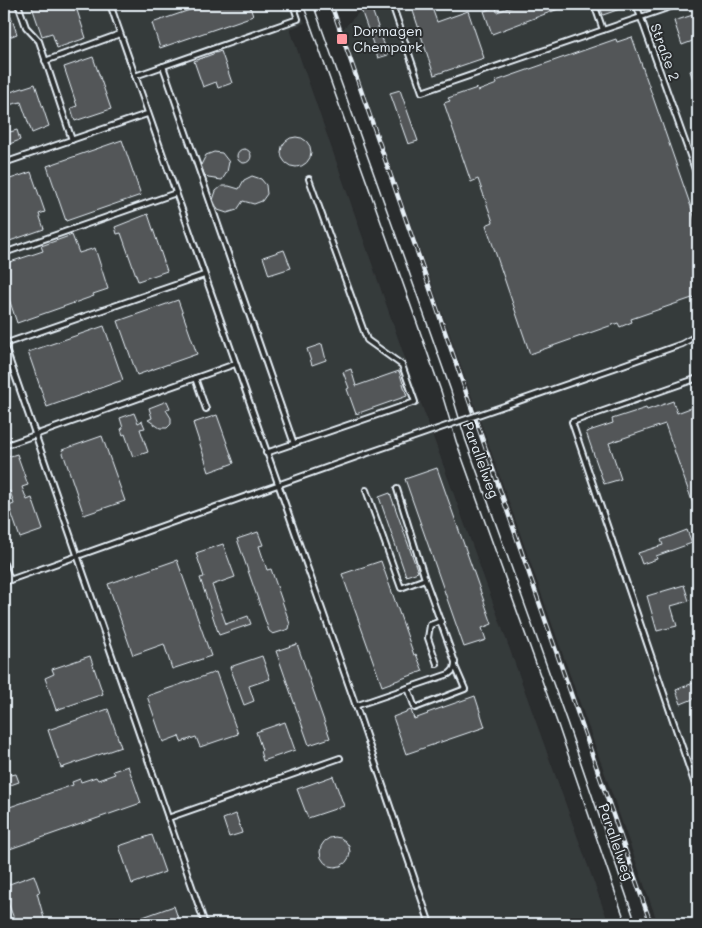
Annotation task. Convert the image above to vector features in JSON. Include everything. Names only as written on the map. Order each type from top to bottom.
[{"type":"street","name":"Parallelweg","points":[[308,4],[446,391],[460,441],[563,725],[631,924]]},
{"type":"lane","points":[[18,4],[26,27],[39,41],[72,140]]},
{"type":"lane","points":[[110,4],[356,706],[430,924]]},
{"type":"lane","points":[[134,76],[298,20],[292,4]]},
{"type":"lane","points":[[392,4],[422,92],[680,4]]},
{"type":"lane","points":[[594,4],[603,30]]},
{"type":"lane","name":"Straße 2","points":[[636,4],[698,178]]},
{"type":"lane","points":[[45,61],[120,34]]},
{"type":"lane","points":[[164,66],[294,444]]},
{"type":"lane","points":[[4,163],[148,114]]},
{"type":"lane","points":[[266,453],[415,402],[402,365],[367,340],[309,180]]},
{"type":"lane","points":[[4,253],[176,193]]},
{"type":"lane","points":[[204,275],[4,344],[205,924]]},
{"type":"lane","points":[[4,582],[277,484],[682,344],[698,335]]},
{"type":"lane","points":[[4,446],[235,364]]},
{"type":"lane","points":[[195,378],[206,409]]},
{"type":"lane","points":[[698,378],[572,422],[698,794]]},
{"type":"lane","points":[[397,488],[425,579],[455,666],[465,689],[415,708],[408,688]]},
{"type":"lane","points":[[366,490],[401,588],[425,579]]},
{"type":"lane","points":[[4,564],[10,580]]},
{"type":"lane","points":[[437,664],[428,638],[430,625],[441,622]]},
{"type":"lane","points":[[356,706],[449,674],[454,670],[455,666]]},
{"type":"lane","points":[[168,818],[340,758]]},
{"type":"shaded area","points":[[4,4],[298,4],[305,23],[290,29],[414,384],[609,924],[4,924]]},
{"type":"shaded area","points":[[367,4],[698,4],[698,924],[658,924],[342,30]]},
{"type":"building","points":[[4,4],[7,4],[17,34],[4,39]]},
{"type":"building","points":[[31,4],[75,4],[86,38],[57,48],[52,33],[42,36]]},
{"type":"building","points":[[207,4],[249,4],[253,16],[160,48],[152,23]]},
{"type":"building","points":[[359,4],[370,4],[388,55],[378,58]]},
{"type":"building","points":[[520,4],[569,5],[492,34],[484,11],[496,7],[497,12]]},
{"type":"building","points":[[599,4],[631,4],[631,5],[603,15]]},
{"type":"building","points":[[431,5],[437,22],[468,11],[484,58],[434,75],[413,11]]},
{"type":"building","points":[[696,14],[698,20],[698,39],[682,45],[674,21]]},
{"type":"building","points":[[632,37],[698,227],[698,296],[631,319],[632,322],[620,327],[618,323],[530,354],[486,225],[493,222],[478,179],[471,182],[444,103],[450,101],[448,98],[477,88],[478,91],[497,84],[496,81],[616,39],[617,42]]},
{"type":"building","points":[[221,51],[232,83],[218,88],[216,82],[203,87],[194,61]]},
{"type":"building","points":[[93,57],[111,109],[75,121],[71,108],[77,106],[64,67]]},
{"type":"building","points":[[698,68],[698,90],[697,91],[690,71]]},
{"type":"building","points":[[35,84],[49,126],[32,133],[21,102],[4,106],[4,94]]},
{"type":"building","points":[[400,90],[418,141],[408,144],[390,93]]},
{"type":"building","points":[[4,116],[10,132],[17,130],[20,140],[4,146]]},
{"type":"building","points":[[296,137],[306,142],[311,152],[306,162],[296,167],[286,162],[281,152],[286,142]]},
{"type":"building","points":[[122,140],[141,195],[66,221],[47,166]]},
{"type":"building","points":[[241,149],[247,149],[251,156],[247,163],[241,163],[237,159],[237,153]]},
{"type":"building","points":[[214,152],[222,153],[229,162],[227,172],[222,180],[208,178],[204,174],[201,165],[206,155]]},
{"type":"building","points":[[31,172],[45,212],[39,214],[44,229],[4,243],[4,181]]},
{"type":"building","points":[[252,176],[261,179],[266,185],[267,194],[262,201],[254,204],[243,201],[237,210],[227,213],[218,210],[213,200],[216,191],[222,186],[239,189],[244,180]]},
{"type":"building","points":[[148,214],[167,271],[138,281],[121,233],[117,234],[115,227]]},
{"type":"building","points":[[72,235],[79,253],[95,248],[108,289],[93,294],[94,296],[17,323],[4,284],[4,264],[43,251],[41,246]]},
{"type":"building","points":[[284,250],[291,268],[269,275],[263,257]]},
{"type":"building","points":[[178,300],[197,354],[137,375],[118,321]]},
{"type":"building","points":[[104,326],[123,380],[47,407],[28,352]]},
{"type":"building","points":[[322,344],[326,360],[312,365],[307,349]]},
{"type":"building","points":[[351,369],[356,386],[399,371],[407,396],[356,414],[343,372]]},
{"type":"building","points":[[167,401],[170,408],[166,410],[171,418],[171,424],[167,428],[160,428],[148,420],[152,418],[149,408]]},
{"type":"building","points":[[673,401],[677,413],[693,407],[698,423],[698,518],[665,424],[609,443],[621,479],[604,484],[586,432],[613,423],[612,419]]},
{"type":"building","points":[[134,413],[138,423],[142,421],[145,428],[140,429],[148,452],[133,457],[125,434],[123,435],[121,429],[123,428],[120,418]]},
{"type":"building","points":[[217,415],[234,463],[209,472],[193,423]]},
{"type":"building","points":[[102,436],[125,501],[84,515],[62,450]]},
{"type":"building","points":[[17,454],[28,485],[22,487],[27,500],[32,498],[43,530],[20,538],[9,506],[14,504],[10,491],[4,493],[4,458]]},
{"type":"building","points":[[437,468],[492,624],[482,628],[486,640],[464,647],[405,479]]},
{"type":"building","points":[[390,493],[418,572],[406,576],[379,497]]},
{"type":"building","points":[[687,530],[692,543],[656,556],[657,559],[642,564],[638,553],[663,545],[661,540]]},
{"type":"building","points":[[258,532],[263,545],[259,546],[267,570],[271,569],[290,624],[289,629],[273,634],[269,631],[237,539]]},
{"type":"building","points":[[223,544],[235,577],[212,585],[226,624],[248,616],[251,624],[219,635],[200,578],[204,577],[196,553]]},
{"type":"building","points":[[177,560],[211,656],[172,669],[164,644],[133,655],[108,584]]},
{"type":"building","points":[[381,561],[414,655],[416,654],[423,671],[382,686],[342,574]]},
{"type":"building","points":[[684,585],[689,601],[671,606],[677,626],[657,631],[647,596]]},
{"type":"building","points":[[297,644],[330,738],[309,745],[276,651]]},
{"type":"building","points":[[90,656],[103,694],[56,710],[45,678],[54,674],[52,669]]},
{"type":"building","points":[[262,656],[270,679],[249,686],[254,701],[244,705],[230,667]]},
{"type":"building","points":[[216,672],[238,734],[200,747],[196,737],[181,742],[179,736],[163,742],[147,696]]},
{"type":"building","points":[[698,681],[698,697],[681,704],[676,690]]},
{"type":"building","points":[[475,696],[485,727],[406,754],[393,717],[411,710],[414,719]]},
{"type":"building","points":[[108,709],[121,747],[61,768],[48,730]]},
{"type":"building","points":[[285,722],[295,750],[263,761],[260,751],[262,750],[256,732]]},
{"type":"building","points":[[4,757],[11,775],[16,774],[19,782],[5,787]]},
{"type":"building","points":[[128,766],[141,803],[4,851],[4,809],[73,785],[72,782],[80,779],[81,782],[96,777],[98,780],[115,774],[113,771]]},
{"type":"building","points":[[333,776],[344,806],[308,818],[297,789]]},
{"type":"building","points":[[236,814],[242,833],[229,837],[223,819]]},
{"type":"building","points":[[152,835],[165,872],[132,884],[119,846]]},
{"type":"building","points":[[335,837],[346,841],[350,852],[346,863],[335,867],[324,863],[320,852],[324,841]]},
{"type":"building","points":[[34,875],[40,892],[37,893],[45,922],[39,924],[16,924],[4,892],[4,886]]},
{"type":"building","points":[[174,906],[180,924],[126,924],[126,923]]},
{"type":"railway","points":[[331,4],[651,924]]},
{"type":"place","name":"Dormagen Chempark","points":[[342,39]]}]
